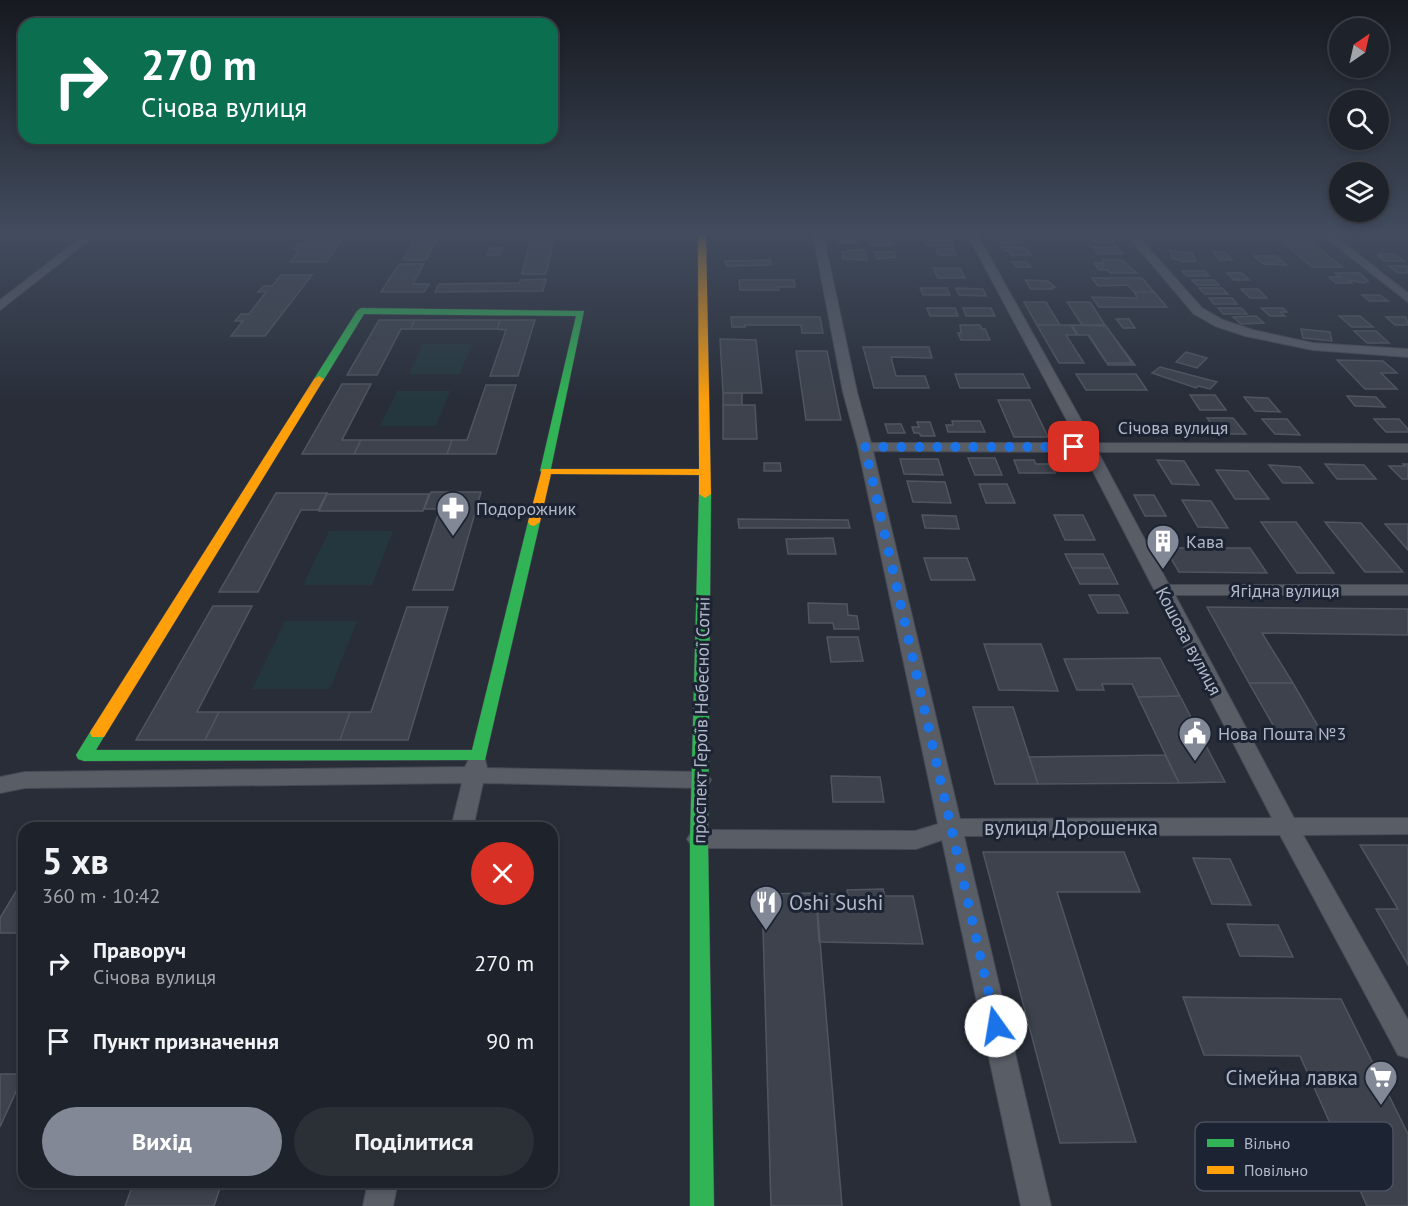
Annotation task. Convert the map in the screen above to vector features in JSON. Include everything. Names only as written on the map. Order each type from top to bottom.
[{"type":"street","points":[[0,306],[20,290]]},
{"type":"street","name":"проспект Героїв Небесної Сотні","points":[[702,1206],[699,839],[705,472],[703,290]]},
{"type":"street","points":[[829,290],[850,392],[865,447],[1036,1206]]},
{"type":"street","name":"Кошова вулиця","points":[[1003,290],[1060,393],[1086,447],[1287,826],[1408,1046]]},
{"type":"street","points":[[1180,290],[1198,311],[1210,320],[1249,333],[1312,348],[1408,353]]},
{"type":"street","points":[[463,822],[476,766],[546,471],[581,312],[361,311],[84,755],[476,766],[700,780]]},
{"type":"street","name":"Січова вулиця","points":[[865,447],[1408,448]]},
{"type":"street","points":[[546,471],[705,472]]},
{"type":"street","name":"Ягідна вулиця","points":[[1162,590],[1408,590]]},
{"type":"street","points":[[0,785],[25,780],[476,766]]},
{"type":"street","name":"вулиця Дорошенка","points":[[699,839],[916,840],[951,828],[1408,826]]},
{"type":"street","points":[[378,1206],[382,1188]]},
{"type":"shaded area","points":[[423,344],[472,344],[460,374],[409,374]]},
{"type":"shaded area","points":[[397,391],[450,391],[436,426],[380,426]]},
{"type":"shaded area","points":[[329,531],[393,531],[372,585],[303,585]]},
{"type":"shaded area","points":[[285,621],[357,621],[330,689],[252,689]]},
{"type":"building","points":[[300,290],[265,336],[231,336],[243,321],[235,321],[241,314],[249,314],[266,292],[258,292]]},
{"type":"building","points":[[382,290],[425,290],[424,292],[381,292]]},
{"type":"building","points":[[436,290],[543,290],[543,291],[435,292]]},
{"type":"building","points":[[921,290],[948,290],[950,295],[923,295]]},
{"type":"building","points":[[957,290],[984,290],[986,296],[959,295]]},
{"type":"building","points":[[1133,290],[1154,292],[1134,292]]},
{"type":"building","points":[[1201,290],[1224,290],[1228,294],[1205,294]]},
{"type":"building","points":[[1242,290],[1259,290],[1267,298],[1250,298]]},
{"type":"building","points":[[1134,292],[1154,292],[1167,307],[1099,307],[1092,297],[1138,298]]},
{"type":"building","points":[[1362,295],[1380,295],[1388,301],[1369,301]]},
{"type":"building","points":[[1209,298],[1232,298],[1237,304],[1214,304]]},
{"type":"building","points":[[1024,302],[1046,302],[1060,325],[1037,325]]},
{"type":"building","points":[[1067,302],[1090,302],[1105,325],[1082,325]]},
{"type":"building","points":[[927,308],[955,308],[958,316],[930,316]]},
{"type":"building","points":[[963,308],[991,308],[995,316],[966,316]]},
{"type":"building","points":[[1218,308],[1241,308],[1247,314],[1223,314]]},
{"type":"building","points":[[1261,308],[1283,308],[1287,312],[1280,312],[1285,316],[1270,316]]},
{"type":"building","points":[[1256,316],[1264,323],[1241,324],[1233,317]]},
{"type":"building","points":[[1339,316],[1360,316],[1373,327],[1352,327]]},
{"type":"building","points":[[731,317],[820,317],[823,333],[802,333],[801,325],[732,327]]},
{"type":"building","points":[[1386,317],[1406,317],[1408,325],[1395,325]]},
{"type":"building","points":[[1116,319],[1129,319],[1135,328],[1123,328]]},
{"type":"building","points":[[379,320],[415,320],[410,329],[401,329],[377,375],[347,375]]},
{"type":"building","points":[[415,320],[500,320],[497,329],[410,329]]},
{"type":"building","points":[[500,320],[535,320],[518,376],[490,376],[506,330],[497,329]]},
{"type":"building","points":[[960,325],[980,325],[982,329],[985,329],[990,340],[961,340],[958,333],[961,333]]},
{"type":"building","points":[[1037,325],[1105,325],[1135,365],[1108,365],[1088,335],[1066,335],[1084,363],[1059,363]]},
{"type":"building","points":[[1037,325],[1071,325],[1077,335],[1066,335],[1084,363],[1059,363]]},
{"type":"building","points":[[1072,325],[1106,326],[1132,363],[1107,363],[1089,335],[1078,335]]},
{"type":"building","points":[[1301,329],[1330,332],[1332,341],[1303,338]]},
{"type":"building","points":[[1354,331],[1376,331],[1389,343],[1367,343]]},
{"type":"building","points":[[720,339],[756,340],[762,393],[723,393]]},
{"type":"building","points":[[863,347],[929,347],[932,358],[891,357],[896,376],[925,376],[929,388],[874,388]]},
{"type":"building","points":[[796,351],[827,351],[841,420],[806,420]]},
{"type":"building","points":[[1186,352],[1207,358],[1197,368],[1176,362]]},
{"type":"building","points":[[1337,360],[1383,361],[1397,373],[1381,373],[1397,389],[1365,389]]},
{"type":"building","points":[[1160,367],[1217,382],[1210,389],[1198,386],[1196,388],[1152,373]]},
{"type":"building","points":[[955,374],[1023,374],[1030,388],[960,388]]},
{"type":"building","points":[[1076,374],[1136,374],[1147,390],[1086,390]]},
{"type":"building","points":[[342,384],[371,384],[342,440],[361,440],[354,454],[302,454]]},
{"type":"building","points":[[486,385],[516,385],[496,454],[447,454],[452,440],[467,440]]},
{"type":"building","points":[[723,393],[742,393],[742,405],[723,405]]},
{"type":"building","points":[[1190,395],[1215,395],[1226,410],[1200,410]]},
{"type":"building","points":[[1347,396],[1376,397],[1385,407],[1355,406]]},
{"type":"building","points":[[1244,397],[1268,398],[1280,412],[1255,411]]},
{"type":"building","points":[[998,400],[1030,400],[1048,437],[1014,437]]},
{"type":"building","points":[[723,405],[755,405],[757,439],[723,439]]},
{"type":"building","points":[[1207,418],[1233,418],[1246,434],[1219,434]]},
{"type":"building","points":[[1262,419],[1287,419],[1300,435],[1275,434]]},
{"type":"building","points":[[1374,419],[1399,419],[1408,432],[1386,432]]},
{"type":"building","points":[[952,421],[980,421],[985,432],[948,432],[946,425],[953,425]]},
{"type":"building","points":[[917,422],[930,422],[935,436],[921,436],[919,433],[914,433],[912,427],[919,427]]},
{"type":"building","points":[[885,424],[901,424],[905,433],[888,433]]},
{"type":"building","points":[[361,440],[452,440],[447,454],[354,454]]},
{"type":"building","points":[[968,458],[995,458],[1002,475],[975,475]]},
{"type":"building","points":[[900,459],[938,459],[943,475],[904,474]]},
{"type":"building","points":[[1014,460],[1034,460],[1036,464],[1050,464],[1055,473],[1019,473]]},
{"type":"building","points":[[1157,460],[1184,461],[1199,485],[1172,484]]},
{"type":"building","points":[[764,463],[780,463],[781,471],[764,471]]},
{"type":"building","points":[[1325,464],[1364,465],[1376,479],[1337,479]]},
{"type":"building","points":[[1403,464],[1408,464],[1408,479],[1402,479],[1389,466],[1405,466]]},
{"type":"building","points":[[1269,465],[1300,467],[1313,483],[1283,483]]},
{"type":"building","points":[[1216,470],[1248,471],[1269,499],[1235,499]]},
{"type":"building","points":[[907,481],[945,482],[951,503],[913,502]]},
{"type":"building","points":[[979,484],[1007,484],[1015,503],[986,503]]},
{"type":"building","points":[[431,492],[481,492],[453,590],[413,590],[440,509],[424,509]]},
{"type":"building","points":[[276,493],[327,493],[318,510],[301,510],[258,592],[219,592]]},
{"type":"building","points":[[327,494],[429,494],[423,511],[319,511]]},
{"type":"building","points":[[1134,495],[1154,495],[1166,516],[1145,516]]},
{"type":"building","points":[[1182,500],[1211,501],[1228,528],[1198,527]]},
{"type":"building","points":[[922,515],[956,516],[959,529],[925,528]]},
{"type":"building","points":[[1054,515],[1083,515],[1095,540],[1065,540]]},
{"type":"building","points":[[738,519],[848,520],[850,528],[739,528]]},
{"type":"building","points":[[1261,522],[1296,522],[1334,573],[1297,573]]},
{"type":"building","points":[[1325,522],[1361,523],[1403,572],[1365,572]]},
{"type":"building","points":[[1385,524],[1408,524],[1408,550]]},
{"type":"building","points":[[833,538],[836,554],[788,554],[786,539]]},
{"type":"building","points":[[1165,548],[1250,548],[1267,573],[1179,572]]},
{"type":"building","points":[[1065,554],[1103,554],[1110,568],[1072,568]]},
{"type":"building","points":[[924,558],[967,558],[975,580],[931,580]]},
{"type":"building","points":[[1072,568],[1110,568],[1118,584],[1080,584]]},
{"type":"building","points":[[1089,595],[1119,595],[1128,613],[1098,613]]},
{"type":"building","points":[[808,603],[847,604],[848,615],[857,616],[859,629],[834,629],[833,623],[809,623]]},
{"type":"building","points":[[213,606],[252,606],[197,712],[219,712],[205,740],[136,740]]},
{"type":"building","points":[[407,607],[448,607],[408,740],[340,740],[350,712],[371,712]]},
{"type":"building","points":[[1207,607],[1408,609],[1408,635],[1262,633],[1293,683],[1249,683]]},
{"type":"building","points":[[827,637],[858,637],[863,661],[831,662]]},
{"type":"building","points":[[984,644],[1041,644],[1058,691],[999,690]]},
{"type":"building","points":[[1160,658],[1180,696],[1138,697],[1132,684],[1102,684],[1104,690],[1077,690],[1064,659]]},
{"type":"building","points":[[1249,683],[1293,683],[1326,740],[1281,739]]},
{"type":"building","points":[[1180,696],[1225,782],[1179,783],[1138,697]]},
{"type":"building","points":[[973,707],[1013,707],[1038,784],[995,784]]},
{"type":"building","points":[[219,712],[350,712],[340,740],[205,740]]},
{"type":"building","points":[[1165,755],[1179,783],[1038,784],[1029,757]]},
{"type":"building","points":[[831,776],[880,777],[884,802],[833,802]]},
{"type":"building","points":[[1360,845],[1408,845],[1408,965],[1376,909],[1398,909]]},
{"type":"building","points":[[983,852],[1124,852],[1140,892],[1057,892],[1136,1142],[1060,1143]]},
{"type":"building","points":[[1193,858],[1230,859],[1251,905],[1212,904]]},
{"type":"building","points":[[18,888],[18,933],[0,933],[0,918]]},
{"type":"building","points":[[883,889],[885,896],[913,896],[923,944],[819,942],[816,893],[848,895],[847,890]]},
{"type":"building","points":[[816,893],[842,1206],[771,1206],[762,894]]},
{"type":"building","points":[[1227,924],[1278,925],[1293,957],[1240,956]]},
{"type":"building","points":[[1183,997],[1341,999],[1408,1134],[1408,1206],[1367,1206],[1360,1191],[1393,1191],[1393,1122],[1329,1122],[1300,1056],[1204,1055]]},
{"type":"building","points":[[0,1074],[18,1074],[18,1087],[0,1127]]},
{"type":"building","points":[[132,1188],[220,1188],[214,1206],[125,1206]]},
{"type":"traffic: fast","points":[[319,379],[361,311],[581,313],[546,471]]},
{"type":"traffic: fast","points":[[702,1206],[699,839],[705,494]]},
{"type":"traffic: fast","points":[[98,733],[84,755],[479,756],[534,522]]},
{"type":"traffic: slow","points":[[703,290],[705,494]]},
{"type":"traffic: slow","points":[[98,733],[319,379]]},
{"type":"traffic: slow","points":[[534,522],[546,471],[705,472]]},
{"type":"place","name":"Подорожник","points":[[453,537]]},
{"type":"place","name":"Кава","points":[[1163,570]]},
{"type":"place","name":"Нова Пошта №3","points":[[1195,762]]},
{"type":"place","name":"Oshi Sushi","points":[[766,931]]},
{"type":"place","name":"Сімейна лавка","points":[[1381,1106]]},
{"type":"route","points":[[996,1026],[865,447],[1074,447]]}]
